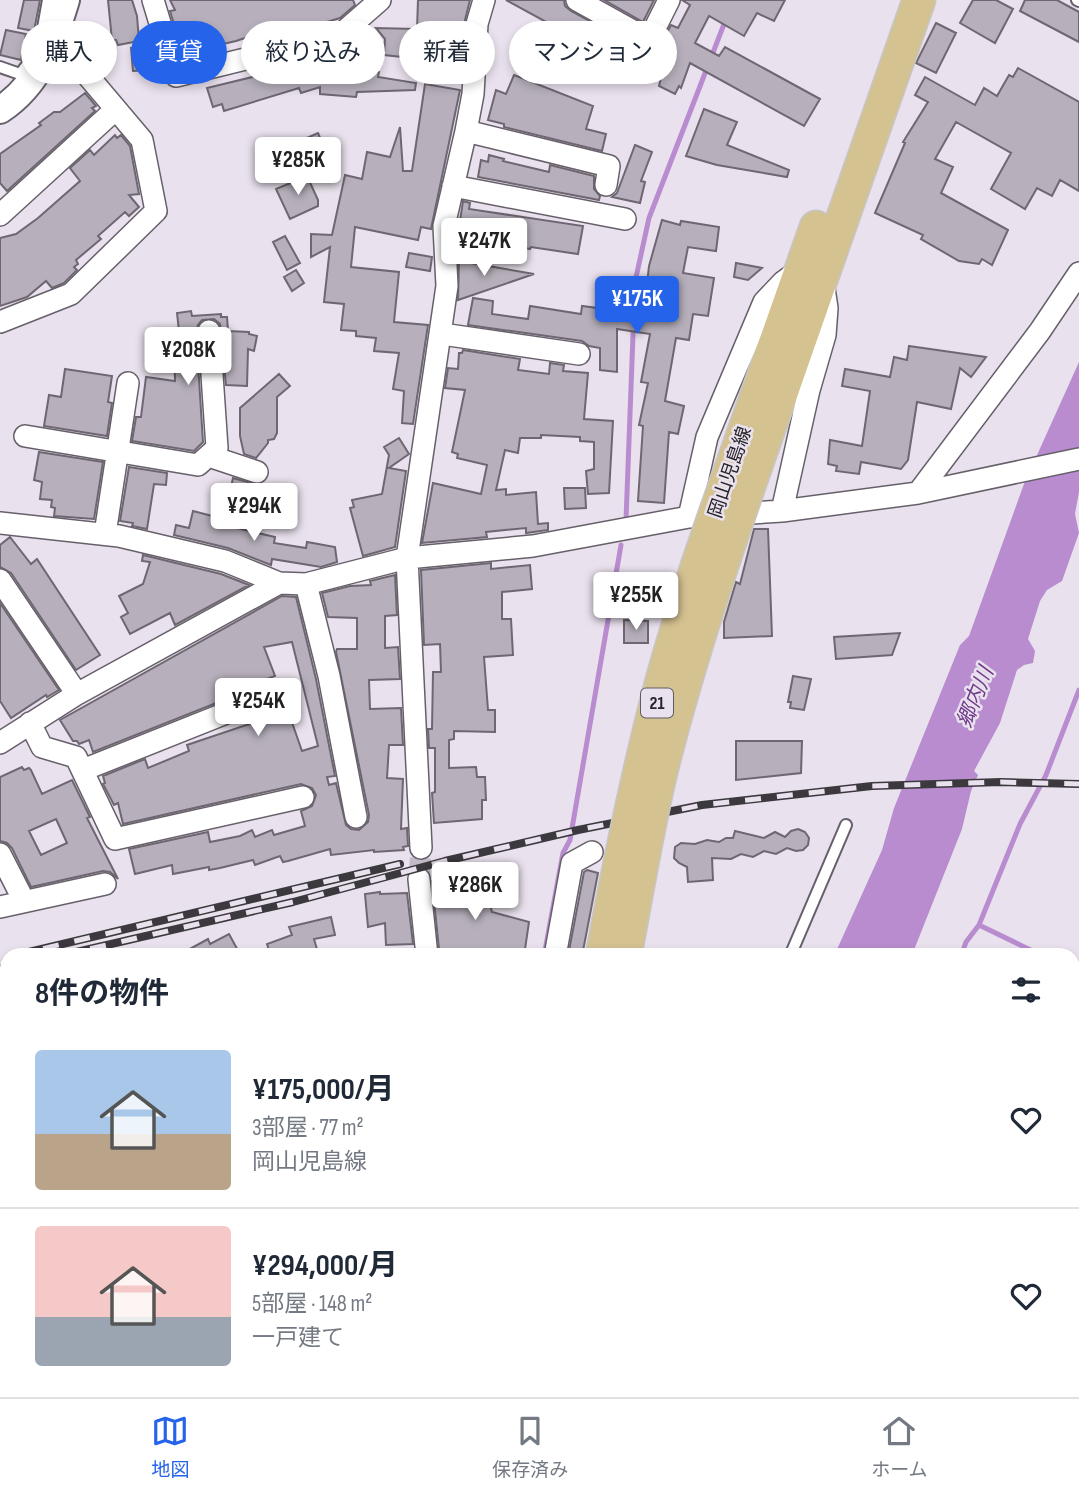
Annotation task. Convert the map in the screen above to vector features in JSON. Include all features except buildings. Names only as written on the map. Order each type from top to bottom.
[{"type":"main road","name":"岡山児島線","points":[[627,948],[662,770],[746,460],[853,156],[897,0]]},
{"type":"main road","name":"岡山児島線","points":[[853,156],[919,0]]},
{"type":"main road","name":"岡山児島線","points":[[603,948],[624,841],[662,680],[704,546],[746,460]]},
{"type":"street","points":[[60,21],[66,0]]},
{"type":"street","points":[[153,0],[176,76],[339,36],[380,0]]},
{"type":"street","points":[[421,848],[407,558],[442,334],[447,286],[444,226],[473,94],[477,24],[484,0]]},
{"type":"street","points":[[577,0],[649,40],[669,0]]},
{"type":"street","points":[[0,110],[27,84]]},
{"type":"street","points":[[0,321],[71,294],[156,211],[142,140],[95,84]]},
{"type":"street","points":[[0,215],[116,109]]},
{"type":"street","points":[[466,131],[609,166],[606,186]]},
{"type":"street","points":[[453,187],[625,219]]},
{"type":"street","points":[[689,517],[707,437],[764,302],[783,282],[812,273],[827,308],[825,335],[808,390],[782,511]]},
{"type":"street","points":[[918,493],[1040,331],[1079,273]]},
{"type":"street","points":[[25,436],[198,466],[217,448],[209,331]]},
{"type":"street","points":[[442,334],[579,354]]},
{"type":"street","points":[[105,534],[128,383]]},
{"type":"street","points":[[209,456],[257,472]]},
{"type":"street","points":[[0,523],[105,534],[225,561],[279,583],[306,584],[407,558],[533,546],[689,517],[782,511],[918,493],[1079,459]]},
{"type":"street","points":[[0,580],[77,694]]},
{"type":"street","points":[[3,734],[30,723],[77,694],[279,583]]},
{"type":"street","points":[[306,584],[329,676],[356,817]]},
{"type":"street","points":[[83,770],[279,692]]},
{"type":"street","points":[[30,723],[42,747],[76,757],[115,839],[303,797]]},
{"type":"street","points":[[556,948],[572,863],[592,852]]},
{"type":"street","points":[[0,854],[24,901]]},
{"type":"street","points":[[419,879],[426,948]]},
{"type":"street","points":[[0,907],[105,884]]},
{"type":"lane","points":[[0,67],[20,74],[35,53],[42,34],[48,0]]},
{"type":"lane","points":[[793,948],[846,825]]},
{"type":"water","name":"郷内川","points":[[1079,362],[1079,492],[1075,514],[1079,533],[1062,581],[1047,590],[1040,601],[1028,639],[1035,651],[1033,663],[1017,670],[1000,723],[974,771],[978,775],[971,791],[962,829],[915,948],[838,948],[882,850],[894,808],[960,645],[969,636],[1024,484]]},
{"type":"waterway","points":[[626,520],[635,282],[649,218],[726,19]]},
{"type":"waterway","points":[[545,948],[563,853],[570,840],[621,545]]},
{"type":"waterway","points":[[964,948],[979,925],[1020,824],[1046,775],[1079,690]]},
{"type":"waterway","points":[[979,925],[1026,948]]},
{"type":"tunnel","points":[[419,879],[421,848]]},
{"type":"railway","points":[[94,948],[293,902],[445,861],[702,805],[872,786],[1001,782],[1079,784]]},
{"type":"railway","points":[[46,948],[400,864]]}]
